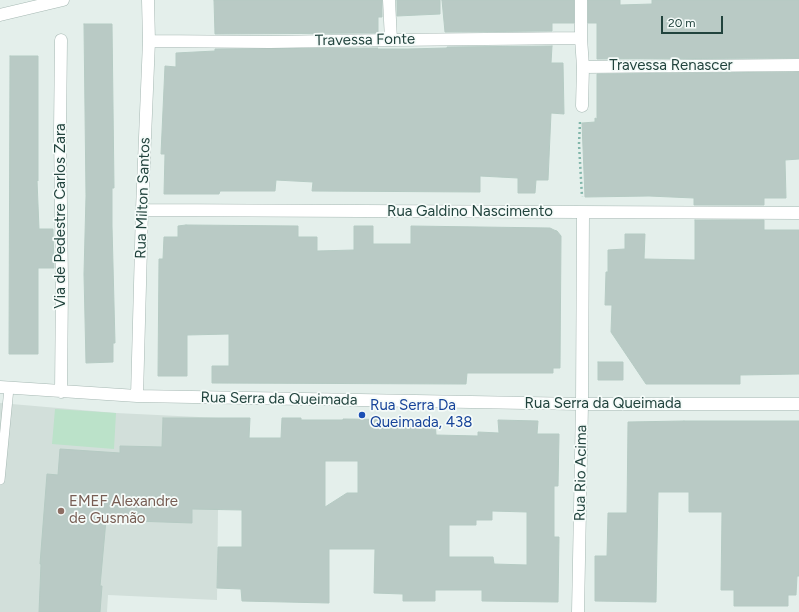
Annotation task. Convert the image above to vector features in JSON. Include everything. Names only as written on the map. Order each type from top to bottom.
[{"type":"street","points":[[0,15],[63,0]]},
{"type":"street","name":"Rua Milton Santos","points":[[138,396],[142,210],[149,41],[148,0]]},
{"type":"street","points":[[389,0],[391,40]]},
{"type":"street","points":[[581,0],[583,66],[582,106]]},
{"type":"street","name":"Travessa Fonte","points":[[149,41],[270,42],[581,38]]},
{"type":"street","name":"Via de Pedestre Carlos Zara","points":[[60,392],[62,284],[61,40]]},
{"type":"street","name":"Travessa Renascer","points":[[583,66],[799,65]]},
{"type":"street","name":"Rua Galdino Nascimento","points":[[142,210],[799,213]]},
{"type":"street","name":"Rua Rio Acima","points":[[578,612],[582,404],[582,213]]},
{"type":"street","name":"Rua Serra da Queimada","points":[[4,388],[138,396],[582,404],[799,404]]},
{"type":"lane","points":[[0,480],[4,388]]},
{"type":"path","points":[[582,106],[579,144],[582,213]]},
{"type":"shaded area","points":[[0,403],[116,413],[219,418],[217,600],[108,595],[107,612],[0,612]]},
{"type":"green space","points":[[55,409],[116,413],[114,449],[52,444]]},
{"type":"building","points":[[214,0],[382,0],[382,17],[378,17],[378,33],[215,34]]},
{"type":"building","points":[[397,0],[440,0],[440,14],[397,16]]},
{"type":"building","points":[[442,0],[574,0],[574,23],[552,23],[552,31],[445,32]]},
{"type":"building","points":[[588,0],[620,0],[620,5],[652,4],[652,0],[799,0],[799,58],[597,59],[597,23],[588,23]]},
{"type":"building","points":[[84,24],[112,24],[114,188],[112,188],[112,226],[115,343],[113,343],[113,362],[86,363],[84,274],[86,196]]},
{"type":"building","points":[[552,46],[551,63],[563,63],[564,114],[551,113],[548,180],[536,180],[535,193],[518,193],[518,178],[480,176],[480,192],[312,191],[313,182],[276,180],[275,191],[220,191],[219,194],[164,194],[165,154],[161,154],[165,66],[176,67],[176,53],[215,51],[215,49],[407,49]]},
{"type":"building","points":[[10,56],[38,56],[38,181],[37,180],[39,229],[53,229],[54,268],[38,268],[38,354],[9,354]]},
{"type":"building","points":[[799,72],[799,159],[785,160],[786,198],[764,198],[764,205],[694,205],[694,198],[649,196],[585,197],[582,123],[595,122],[595,118],[597,119],[597,74]]},
{"type":"building","points":[[695,220],[764,220],[764,230],[799,230],[799,374],[740,375],[740,384],[646,384],[611,332],[612,305],[605,305],[608,250],[625,249],[625,234],[645,234],[644,259],[695,260]]},
{"type":"building","points":[[178,226],[298,226],[298,237],[317,237],[317,251],[354,250],[354,226],[373,226],[373,244],[411,244],[411,226],[550,228],[557,231],[561,236],[560,368],[553,368],[553,373],[467,373],[466,384],[212,383],[212,366],[229,366],[229,334],[187,335],[187,376],[158,376],[159,259],[163,259],[164,237],[178,237]]},
{"type":"building","points":[[598,362],[623,362],[623,380],[598,380]]},
{"type":"building","points":[[163,418],[250,418],[249,438],[281,438],[282,418],[301,418],[301,420],[435,420],[436,435],[478,436],[478,432],[499,433],[498,420],[538,421],[537,434],[559,434],[558,486],[554,486],[554,537],[559,537],[558,602],[482,601],[482,590],[435,590],[435,601],[403,601],[403,594],[374,593],[375,549],[329,549],[329,603],[242,601],[241,589],[217,588],[218,547],[242,547],[242,510],[192,509],[192,523],[106,520],[100,586],[102,586],[100,612],[39,612],[40,564],[47,474],[58,475],[60,449],[120,453],[120,446],[162,447]],"holes":[[[325,461],[358,461],[358,493],[347,493],[325,507]],[[492,511],[527,512],[527,565],[494,564],[493,557],[449,557],[449,525],[476,525],[476,520],[492,520]]]},
{"type":"building","points":[[799,421],[799,576],[797,576],[796,595],[788,595],[788,606],[734,606],[734,590],[721,590],[722,512],[689,512],[689,492],[658,492],[656,602],[595,601],[595,556],[607,556],[608,513],[627,513],[628,422]]},
{"type":"place","name":"Rua Serra Da Queimada, 438","points":[[362,415]]},
{"type":"place","name":"EMEF Alexandre de Gusmão","points":[[61,511]]}]
